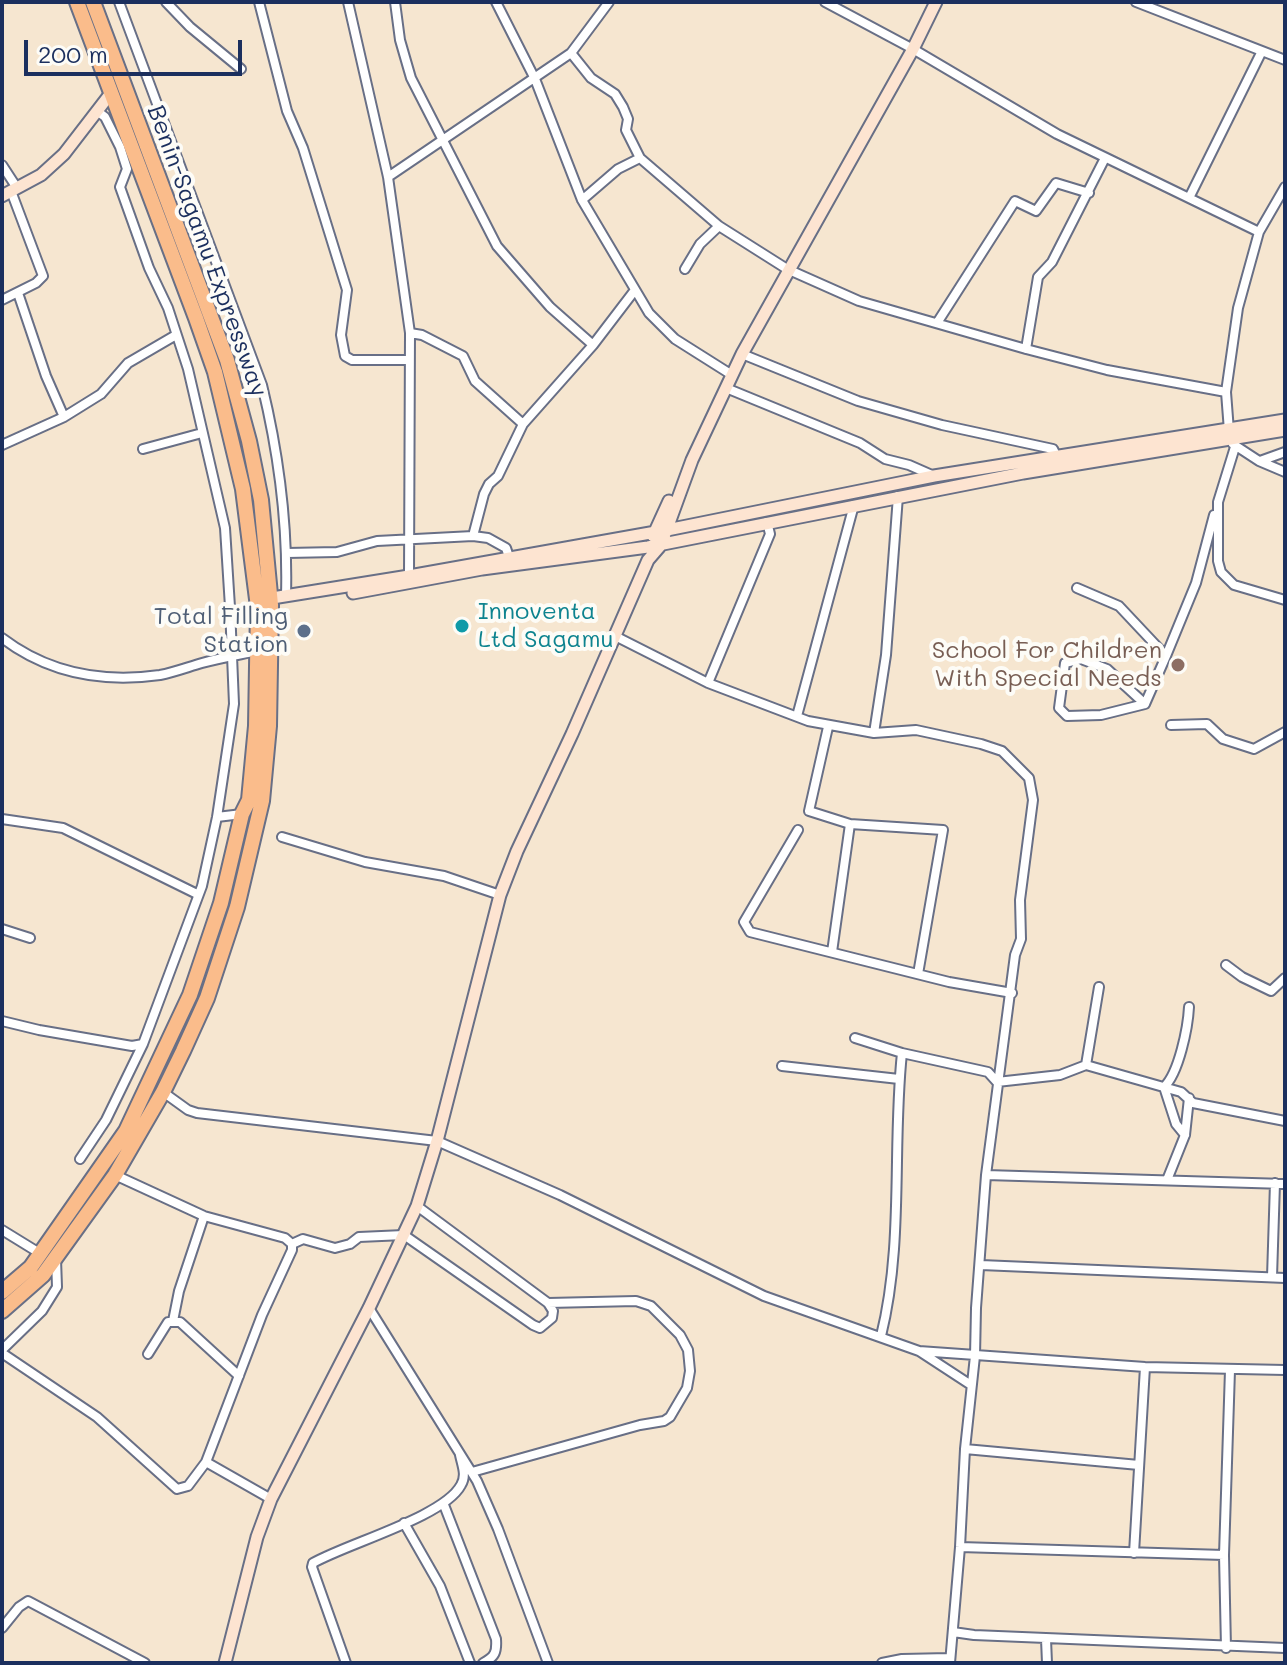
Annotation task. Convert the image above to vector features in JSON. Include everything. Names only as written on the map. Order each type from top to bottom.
[{"type":"highway","name":"Benin-Sagamu Expressway","points":[[2,1292],[31,1267],[126,1131],[190,995],[221,903],[242,814],[249,800],[256,726],[257,651],[268,601],[215,372],[111,93],[84,8]]},
{"type":"highway","name":"Benin-Sagamu Expressway","points":[[2,1311],[43,1275],[115,1175],[163,1092],[207,998],[227,943],[262,801],[269,726],[268,601],[261,500],[249,441],[227,360],[84,8]]},
{"type":"main road","points":[[225,1663],[257,1537],[271,1499],[369,1308],[417,1206],[437,1141],[500,895],[517,851],[648,560],[661,545],[683,470],[692,460],[742,354],[787,269],[913,49],[936,2]]},
{"type":"main road","points":[[10,192],[41,175],[64,154],[111,93]]},
{"type":"main road","points":[[268,601],[654,533],[934,476],[1057,457],[1232,439],[1285,420]]},
{"type":"main road","points":[[268,601],[413,584],[482,569],[661,545],[898,496],[1285,430]]},
{"type":"main road","points":[[669,510],[693,525]]},
{"type":"main road","points":[[648,560],[648,547],[669,510]]},
{"type":"main road","points":[[637,535],[669,510]]},
{"type":"street","points":[[119,2],[262,385],[275,442],[287,553],[268,601]]},
{"type":"street","points":[[166,2],[190,27],[241,69]]},
{"type":"street","points":[[259,2],[287,111],[303,148],[347,290],[341,335],[345,356],[352,360],[409,360]]},
{"type":"street","points":[[348,2],[388,177],[410,333],[409,576]]},
{"type":"street","points":[[395,2],[400,40],[411,78],[497,246],[550,307],[593,345]]},
{"type":"street","points":[[496,2],[535,79],[582,200],[635,290],[662,329],[732,375]]},
{"type":"street","points":[[388,177],[571,53],[609,2]]},
{"type":"street","points":[[825,2],[913,49],[1057,134],[1259,232]]},
{"type":"street","points":[[1136,2],[1285,60]]},
{"type":"street","points":[[571,53],[591,78],[615,94],[628,119],[626,130],[640,158],[719,226],[787,269],[859,301],[1026,349],[1107,370],[1226,392]]},
{"type":"street","points":[[1189,198],[1261,53]]},
{"type":"street","points":[[80,1159],[106,1120],[143,1044],[202,886],[217,817],[234,704],[225,528],[188,369],[120,187],[127,169],[105,117],[97,111]]},
{"type":"street","points":[[582,200],[618,169],[640,158]]},
{"type":"street","points":[[1026,349],[1038,277],[1052,262],[1105,158]]},
{"type":"street","points":[[2,165],[43,276],[36,283],[2,300]]},
{"type":"street","points":[[937,323],[1015,201],[1036,211],[1056,183],[1089,193]]},
{"type":"street","points":[[1145,704],[1196,583],[1218,502],[1232,439],[1226,392],[1238,308],[1259,232],[1285,187]]},
{"type":"street","points":[[685,269],[700,244],[719,226]]},
{"type":"street","points":[[473,536],[484,494],[498,476],[523,424],[593,345],[635,290]]},
{"type":"street","points":[[18,293],[46,376],[64,417]]},
{"type":"street","points":[[410,333],[422,335],[463,356],[475,381],[523,424]]},
{"type":"street","points":[[2,445],[64,417],[101,394],[128,363],[176,335]]},
{"type":"street","points":[[742,354],[858,401],[942,425],[1053,449],[1057,457]]},
{"type":"street","points":[[726,388],[860,443],[885,459],[934,476]]},
{"type":"street","points":[[143,449],[202,433]]},
{"type":"street","points":[[1232,439],[1259,461],[1285,472]]},
{"type":"street","points":[[1259,461],[1285,452]]},
{"type":"street","points":[[874,733],[886,655],[898,496]]},
{"type":"street","points":[[1218,502],[1218,561],[1225,579],[1234,585],[1285,600]]},
{"type":"street","points":[[797,716],[854,505]]},
{"type":"street","points":[[708,683],[770,534],[767,522]]},
{"type":"street","points":[[287,553],[337,552],[377,541],[408,542],[473,536],[488,538],[506,548],[509,557]]},
{"type":"street","points":[[1077,588],[1119,606],[1166,656]]},
{"type":"street","points":[[615,636],[708,683],[828,727],[874,733],[916,730],[981,744],[1002,751],[1029,778],[1033,800],[1020,900],[1021,939],[1015,955],[986,1175],[975,1356],[950,1660],[902,1659],[882,1663]]},
{"type":"street","points":[[2,638],[18,651],[53,668],[75,673],[157,675],[257,651]]},
{"type":"street","points":[[1081,659],[1107,669],[1145,704],[1101,715],[1067,716],[1059,708],[1065,663],[1081,659]]},
{"type":"street","points":[[1171,725],[1207,724],[1223,739],[1254,749],[1285,732]]},
{"type":"street","points":[[828,727],[809,811],[850,824],[943,830],[918,974]]},
{"type":"street","points":[[217,817],[242,814]]},
{"type":"street","points":[[2,819],[63,828],[197,894]]},
{"type":"street","points":[[832,952],[850,824]]},
{"type":"street","points":[[798,830],[744,922],[750,932],[949,982],[1012,993]]},
{"type":"street","points":[[282,837],[365,862],[444,876],[500,895]]},
{"type":"street","points":[[2,929],[30,938]]},
{"type":"street","points":[[1226,965],[1271,991],[1285,978]]},
{"type":"street","points":[[1086,1065],[1099,987]]},
{"type":"street","points":[[1164,1087],[1170,1081],[1182,1045],[1189,1007]]},
{"type":"street","points":[[2,1021],[132,1046],[143,1044]]},
{"type":"street","points":[[855,1038],[902,1053],[988,1072],[997,1082]]},
{"type":"street","points":[[881,1336],[887,1313],[894,1229],[902,1053]]},
{"type":"street","points":[[997,1082],[1060,1075],[1086,1065],[1164,1087],[1189,1098],[1193,1103],[1285,1121]]},
{"type":"street","points":[[782,1066],[899,1079]]},
{"type":"street","points":[[1164,1087],[1176,1124],[1185,1135]]},
{"type":"street","points":[[163,1092],[197,1113],[437,1141],[560,1195],[764,1296],[919,1351],[971,1385]]},
{"type":"street","points":[[1167,1180],[1185,1135],[1189,1098]]},
{"type":"street","points":[[56,1258],[57,1287],[42,1311],[2,1352],[97,1417],[177,1489],[188,1486],[206,1462],[292,1244],[285,1238],[204,1216],[115,1175]]},
{"type":"street","points":[[986,1175],[1280,1184],[1272,1277]]},
{"type":"street","points":[[292,1244],[303,1239],[335,1248],[350,1244],[359,1237],[404,1235],[533,1325],[540,1328],[552,1318],[553,1311],[548,1303],[417,1206]]},
{"type":"street","points":[[173,1321],[179,1291],[204,1216]]},
{"type":"street","points":[[2,1230],[41,1254]]},
{"type":"street","points":[[981,1265],[1285,1278]]},
{"type":"street","points":[[472,1472],[664,1421],[670,1417],[687,1388],[690,1371],[688,1350],[680,1335],[651,1306],[626,1300],[548,1303]]},
{"type":"street","points":[[369,1308],[472,1472],[498,1529],[548,1663]]},
{"type":"street","points":[[148,1354],[168,1322],[180,1322],[239,1376]]},
{"type":"street","points":[[919,1351],[1145,1367],[1285,1370]]},
{"type":"street","points":[[1134,1553],[1145,1367]]},
{"type":"street","points":[[1226,1648],[1224,1555],[1230,1370]]},
{"type":"street","points":[[346,1663],[313,1563],[444,1505],[463,1481],[457,1447]]},
{"type":"street","points":[[965,1449],[1139,1465]]},
{"type":"street","points":[[206,1462],[271,1499]]},
{"type":"street","points":[[444,1505],[496,1639],[497,1650],[493,1658],[483,1663]]},
{"type":"street","points":[[404,1523],[440,1586],[470,1663]]},
{"type":"street","points":[[960,1547],[1224,1555]]},
{"type":"street","points":[[2,1628],[28,1601],[126,1660],[145,1663]]},
{"type":"street","points":[[953,1632],[1226,1648],[1285,1648]]},
{"type":"street","points":[[1046,1639],[1047,1663]]},
{"type":"place","name":"Innoventa Ltd Sagamu","points":[[462,626]]},
{"type":"place","name":"Total Filling Station","points":[[304,631]]},
{"type":"place","name":"School For Children With Special Needs","points":[[1178,665]]}]
